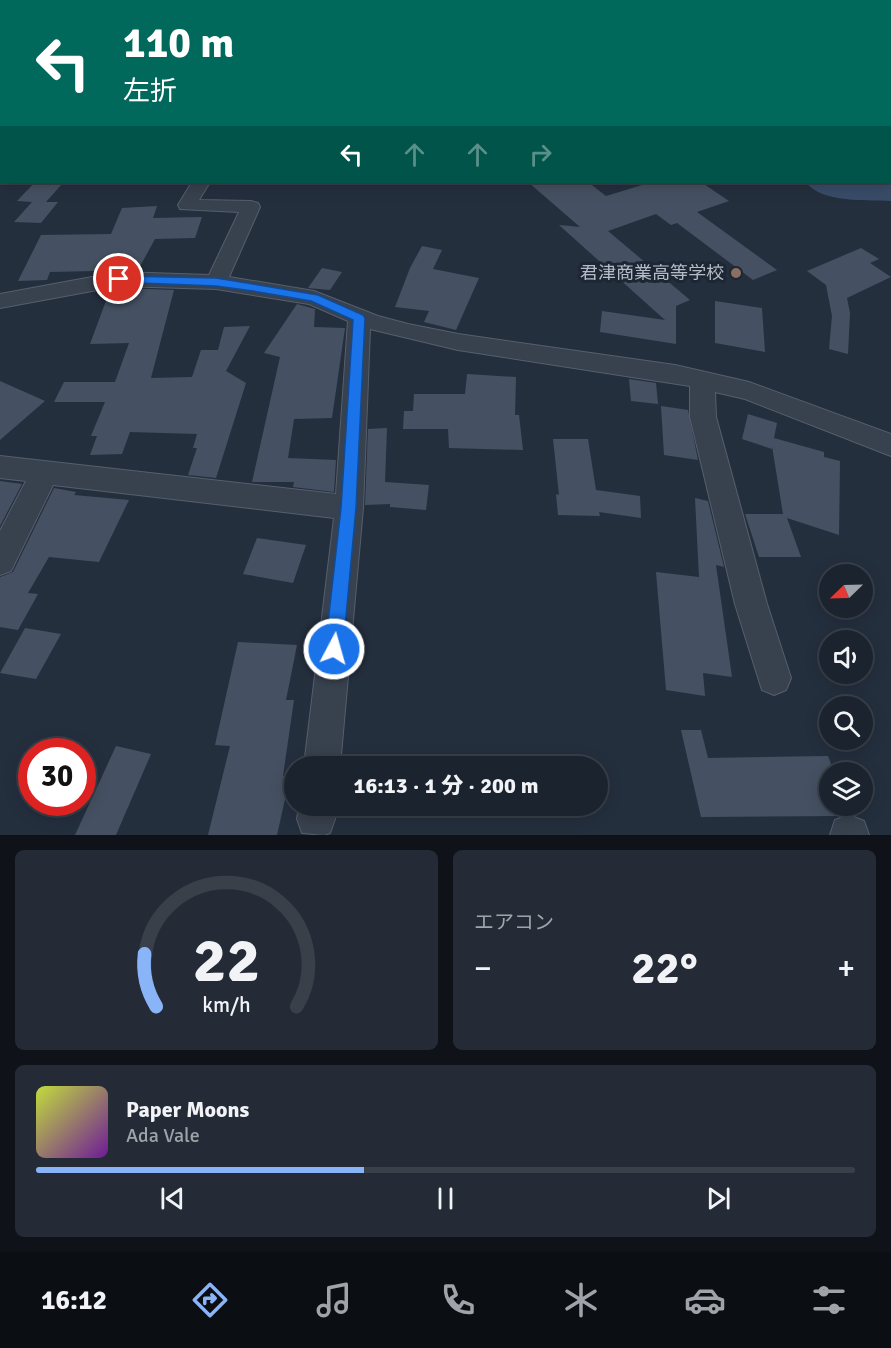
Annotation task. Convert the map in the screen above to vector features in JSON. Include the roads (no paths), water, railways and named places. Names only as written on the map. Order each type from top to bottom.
[{"type":"street","points":[[200,183],[187,205],[251,207],[216,282]]},
{"type":"street","points":[[0,301],[119,279],[216,282],[314,298],[359,318],[408,332],[458,342],[675,374],[749,391],[891,445]]},
{"type":"street","points":[[323,756],[349,508],[359,318]]},
{"type":"street","points":[[702,380],[703,417],[751,604],[774,678]]},
{"type":"street","points":[[0,467],[44,474],[349,508]]},
{"type":"street","points":[[0,561],[44,474]]},
{"type":"waterway","points":[[824,183],[839,189],[891,192]]},
{"type":"place","name":"君津商業高等学校","points":[[736,273]]}]
